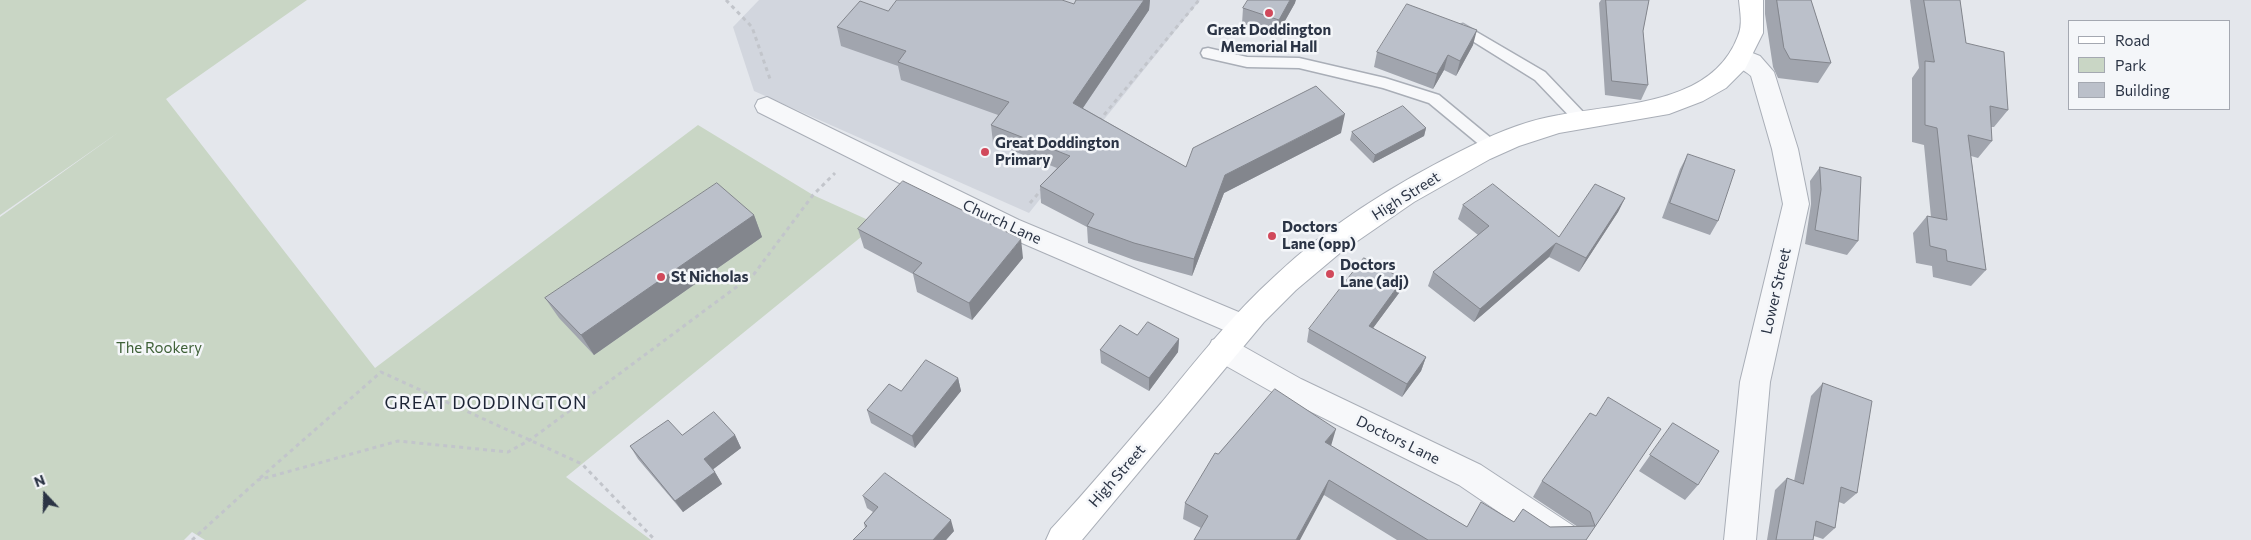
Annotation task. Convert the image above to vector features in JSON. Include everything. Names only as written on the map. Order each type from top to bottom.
[{"type":"main road","name":"High Street","points":[[1062,540],[1127,466],[1222,349],[1286,281],[1343,237],[1438,176],[1492,147],[1523,134],[1580,120],[1654,109],[1685,100],[1708,88],[1740,56],[1751,35],[1751,0]]},
{"type":"street","name":"Lower Street","points":[[1740,56],[1751,62],[1762,72],[1785,149],[1796,204],[1755,382],[1740,540]]},
{"type":"street","name":"Church Lane","points":[[767,106],[1010,227],[1243,326]]},
{"type":"street","name":"Doctors Lane","points":[[1222,349],[1291,388],[1470,475],[1567,540]]},
{"type":"lane","points":[[1463,30],[1540,76],[1580,120]]},
{"type":"lane","points":[[1208,53],[1247,62],[1299,63],[1402,88],[1434,99],[1492,147]]},
{"type":"path","points":[[726,0],[752,26],[770,80],[767,106]]},
{"type":"path","points":[[1098,121],[1199,0]]},
{"type":"path","points":[[258,480],[398,441],[508,452],[530,440],[754,274],[813,195],[856,151]]},
{"type":"path","points":[[1010,227],[1048,182]]},
{"type":"path","points":[[192,540],[381,372],[582,464],[655,540]]},
{"type":"shaded area","name":"Great Doddington Primary","points":[[759,0],[1200,0],[1029,213],[754,91],[733,27]]},
{"type":"green space","name":"The Rookery","points":[[0,0],[307,0],[166,99],[375,368],[698,125],[813,195],[877,224],[566,477],[651,540],[205,540],[192,532],[184,540],[0,540],[0,217],[119,132],[0,215]]},
{"type":"building","points":[[897,0],[1062,0],[1074,4],[1076,0],[1144,0],[1073,103],[1186,167],[1193,148],[1316,86],[1345,114],[1225,175],[1194,259],[1134,243],[1087,226],[1094,214],[1040,186],[1070,156],[991,125],[1009,102],[898,62],[906,51],[837,27],[860,1],[888,11]]},
{"type":"building","points":[[1248,0],[1290,0],[1279,20],[1243,8]]},
{"type":"building","points":[[1606,0],[1649,0],[1643,31],[1648,85],[1612,81]]},
{"type":"building","points":[[1777,0],[1811,0],[1831,63],[1790,59],[1784,48]]},
{"type":"building","points":[[1924,0],[1960,0],[1966,43],[2004,52],[2008,110],[1990,106],[1992,141],[1968,135],[1986,270],[1947,261],[1946,250],[1930,246],[1927,216],[1947,220],[1937,128],[1925,125],[1925,61],[1934,62]]},
{"type":"building","points":[[1407,4],[1477,30],[1460,61],[1448,55],[1437,74],[1377,52]]},
{"type":"building","points":[[1403,106],[1426,128],[1375,155],[1352,132]]},
{"type":"building","points":[[1688,154],[1735,170],[1718,221],[1670,203]]},
{"type":"building","points":[[1820,167],[1861,177],[1858,241],[1815,230],[1821,190]]},
{"type":"building","points":[[903,181],[1021,239],[969,303],[913,273],[922,263],[858,229]]},
{"type":"building","points":[[717,183],[754,215],[581,335],[545,298]]},
{"type":"building","points":[[1493,184],[1559,237],[1595,184],[1625,198],[1586,258],[1556,243],[1480,309],[1433,272],[1489,226],[1463,205]]},
{"type":"building","points":[[1364,258],[1403,279],[1369,326],[1426,357],[1407,384],[1309,329]]},
{"type":"building","points":[[1148,322],[1179,339],[1149,378],[1100,350],[1120,325],[1137,335]]},
{"type":"building","points":[[926,360],[958,378],[912,436],[867,410],[889,384],[901,391]]},
{"type":"building","points":[[1823,383],[1872,401],[1857,493],[1841,487],[1835,528],[1816,521],[1813,540],[1776,540],[1787,478],[1803,484]]},
{"type":"building","points":[[1275,389],[1336,429],[1325,442],[1467,527],[1481,502],[1514,522],[1523,509],[1550,527],[1595,526],[1590,512],[1542,481],[1590,413],[1596,416],[1608,397],[1661,429],[1586,540],[1428,540],[1329,480],[1296,540],[1194,540],[1208,516],[1185,503],[1215,453],[1218,454]]},
{"type":"building","points":[[714,412],[735,435],[704,459],[715,472],[675,501],[630,446],[668,420],[682,435]]},
{"type":"building","points":[[1673,423],[1719,451],[1698,485],[1650,455]]},
{"type":"building","points":[[885,473],[951,520],[933,540],[853,540],[867,526],[864,523],[878,507],[863,496]]},
{"type":"place","name":"Great Doddington Memorial Hall","points":[[1269,13]]},
{"type":"place","name":"Great Doddington Primary","points":[[985,152]]},
{"type":"place","name":"Doctors Lane (opp)","points":[[1272,236]]},
{"type":"place","name":"Doctors Lane (adj)","points":[[1330,274]]},
{"type":"place","name":"St Nicholas","points":[[661,277]]},
{"type":"district","name":"GREAT DODDINGTON","points":[[486,403]]}]
